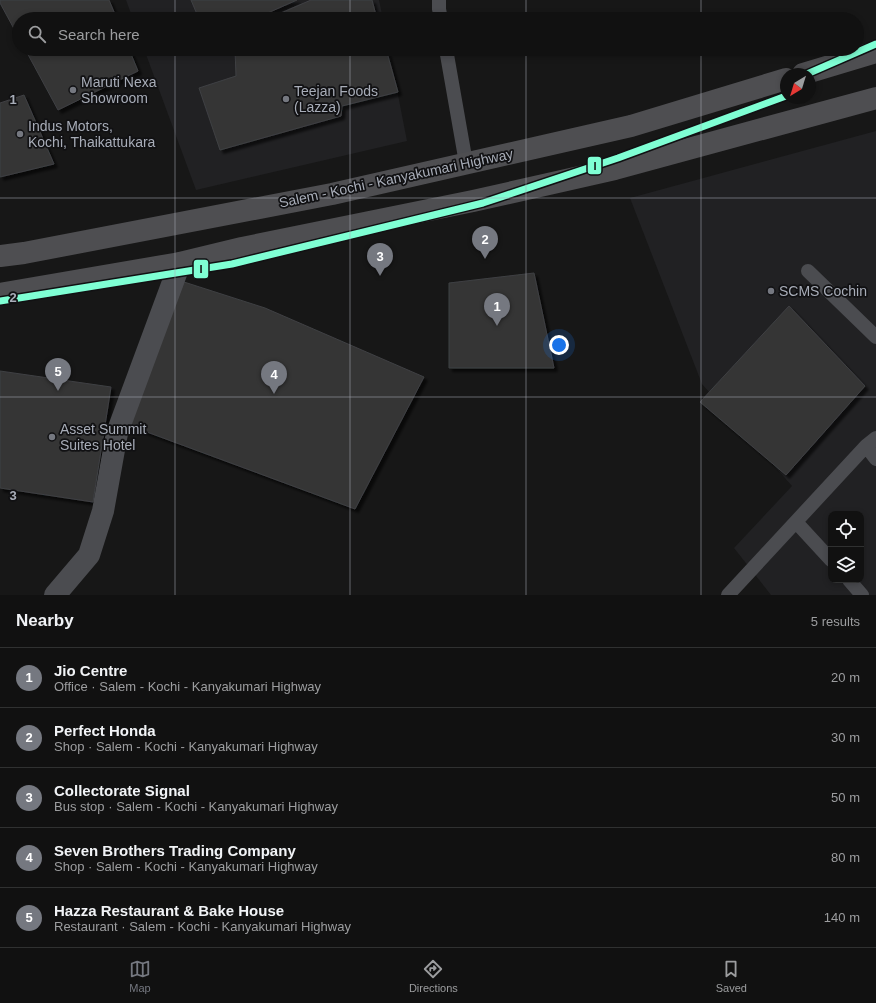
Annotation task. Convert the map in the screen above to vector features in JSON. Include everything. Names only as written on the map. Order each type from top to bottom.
[{"type":"highway","points":[[864,56],[876,52]]},
{"type":"highway","points":[[816,70],[863,56]]},
{"type":"highway","name":"Salem - Kochi - Kanyakumari Highway","points":[[0,256],[24,253],[332,194],[631,126],[780,81]]},
{"type":"highway","points":[[0,294],[180,263],[242,248],[473,201],[615,169],[876,98]]},
{"type":"street","points":[[55,595],[89,555],[103,511],[117,433],[180,263]]},
{"type":"lane","points":[[439,0],[440,12]]},
{"type":"lane","points":[[447,56],[466,163]]},
{"type":"lane","points":[[808,271],[876,337]]},
{"type":"lane","points":[[871,442],[876,459]]},
{"type":"lane","points":[[728,595],[871,442]]},
{"type":"lane","points":[[796,522],[828,557]]},
{"type":"lane","points":[[852,583],[862,595]]},
{"type":"shaded area","points":[[126,0],[379,0],[382,12],[130,12]]},
{"type":"shaded area","points":[[147,56],[390,56],[407,141],[196,190]]},
{"type":"shaded area","name":"SCMS Cochin","points":[[876,131],[876,595],[771,595],[734,548],[792,486],[702,384],[630,198]]},
{"type":"building","points":[[0,0],[109,0],[114,12],[12,12],[12,25],[0,3]]},
{"type":"building","points":[[191,0],[297,0],[270,12],[196,12]]},
{"type":"building","points":[[311,0],[372,0],[375,12],[283,12]]},
{"type":"building","name":"Maruti Nexa Showroom","points":[[29,56],[132,56],[138,71],[58,110]]},
{"type":"building","name":"Teejan Foods (Lazza)","points":[[235,56],[388,56],[398,92],[342,106],[341,116],[220,150],[199,88],[236,76]]},
{"type":"building","name":"Indus Motors, Kochi, Thaikattukara","points":[[24,95],[54,164],[0,177],[0,103]]},
{"type":"building","points":[[534,273],[554,368],[449,368],[449,283]]},
{"type":"building","points":[[184,282],[265,308],[424,377],[355,509],[128,425]]},
{"type":"building","points":[[789,306],[865,386],[786,475],[700,402]]},
{"type":"building","name":"Asset Summit Suites Hotel","points":[[0,371],[111,387],[93,502],[0,488]]},
{"type":"transit line","name":"I","points":[[864,49],[876,44]]},
{"type":"transit line","name":"I","points":[[816,70],[848,56]]},
{"type":"transit line","name":"I","points":[[0,301],[232,264],[483,203],[618,158],[780,98]]},
{"type":"place","name":"Maruti Nexa Showroom","points":[[73,90]]},
{"type":"place","name":"Teejan Foods (Lazza)","points":[[286,99]]},
{"type":"place","name":"Indus Motors, Kochi, Thaikattukara","points":[[20,134]]},
{"type":"place","name":"Perfect Honda","points":[[485,259]]},
{"type":"place","name":"Collectorate Signal","points":[[380,276]]},
{"type":"place","name":"SCMS Cochin","points":[[771,291]]},
{"type":"place","name":"Jio Centre","points":[[497,326]]},
{"type":"place","name":"Hazza Restaurant & Bake House","points":[[58,391]]},
{"type":"place","name":"Seven Brothers Trading Company","points":[[274,394]]},
{"type":"place","name":"Asset Summit Suites Hotel","points":[[52,437]]}]
